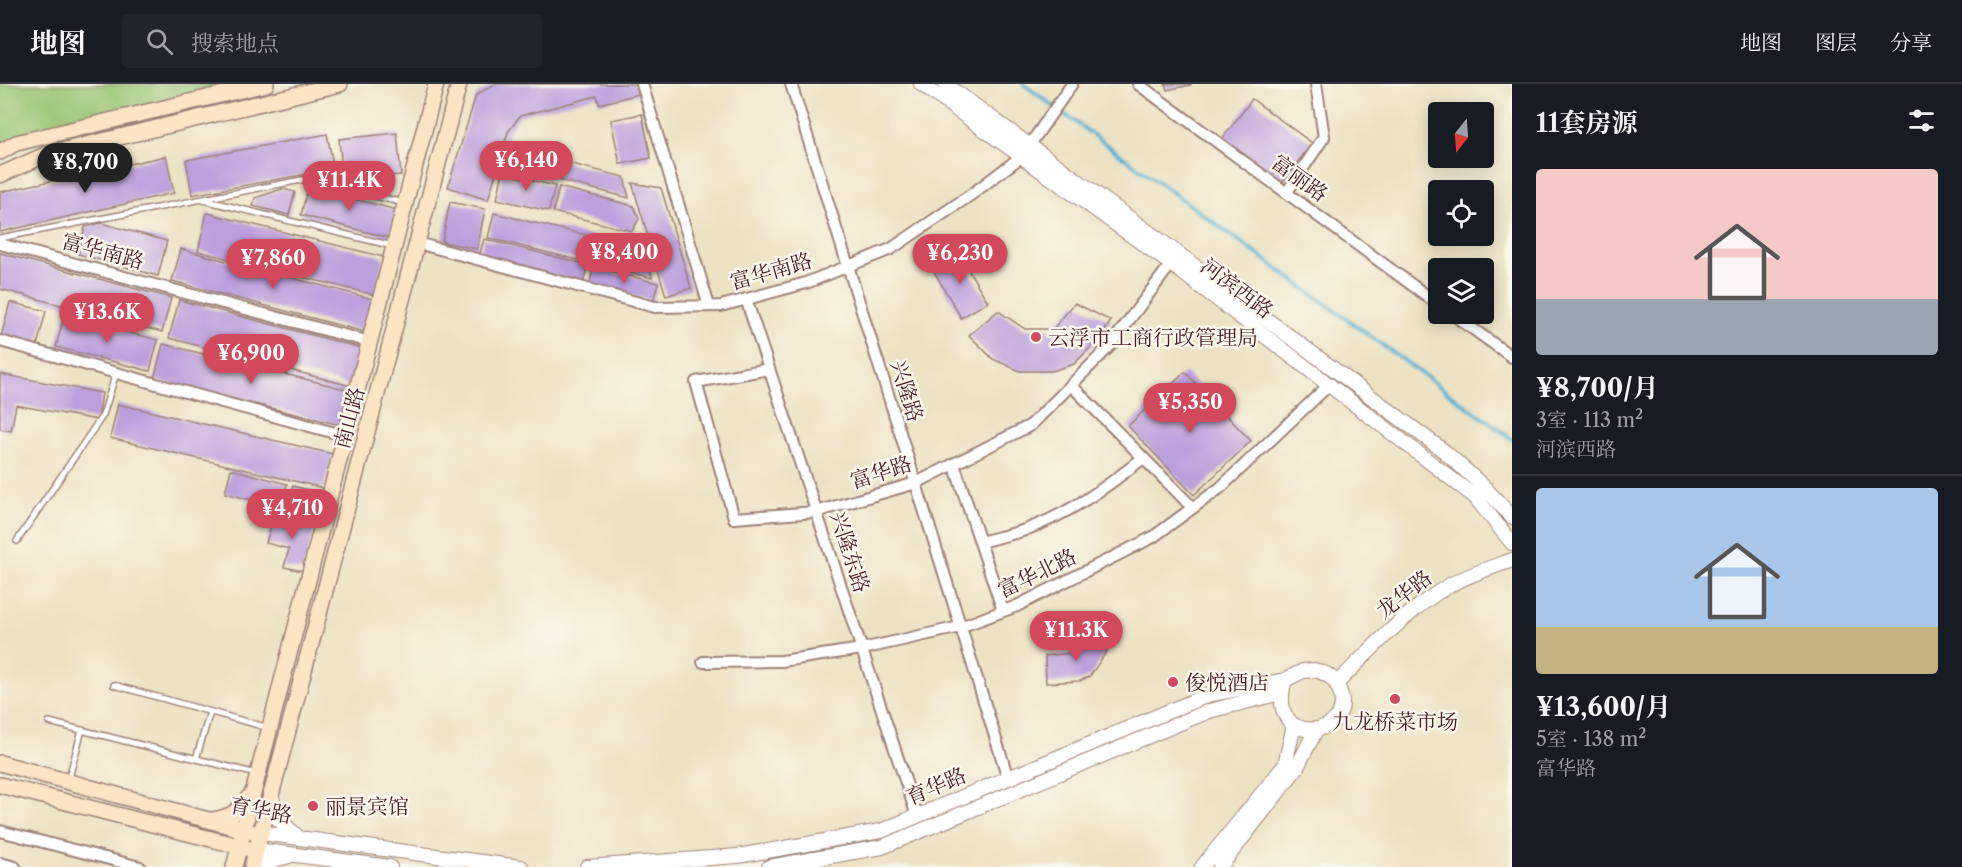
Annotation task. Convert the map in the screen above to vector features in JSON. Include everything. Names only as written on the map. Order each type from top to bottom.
[{"type":"main road","points":[[0,152],[16,143],[266,84]]},
{"type":"main road","points":[[0,176],[45,155],[340,84]]},
{"type":"main road","name":"南山路","points":[[234,867],[436,84]]},
{"type":"main road","name":"南山路","points":[[252,867],[459,84]]},
{"type":"main road","name":"育华路","points":[[0,764],[244,831],[261,833]]},
{"type":"main road","name":"育华路","points":[[0,784],[240,848],[256,850]]},
{"type":"main road","points":[[205,820],[225,819],[239,810],[254,792]]},
{"type":"main road","points":[[201,837],[224,852],[230,867]]},
{"type":"street","points":[[642,84],[709,306]]},
{"type":"street","name":"兴隆路","points":[[791,84],[1008,778]]},
{"type":"street","name":"河滨西路","points":[[921,84],[1026,151],[1444,451],[1484,487],[1512,518]]},
{"type":"street","name":"河滨西路","points":[[945,84],[1026,151],[1171,264],[1475,497],[1512,543]]},
{"type":"street","name":"富华南路","points":[[417,243],[655,307],[722,306],[806,284],[891,249],[972,194],[1026,151],[1072,84]]},
{"type":"street","name":"富丽路","points":[[1138,84],[1428,296]]},
{"type":"street","points":[[1287,192],[1324,137],[1316,84]]},
{"type":"street","name":"富华南路","points":[[0,244],[370,342]]},
{"type":"street","name":"富华路","points":[[769,369],[696,382],[734,518],[816,512],[916,483],[1031,425],[1109,347],[1171,264]]},
{"type":"street","name":"兴隆东路","points":[[746,299],[917,816]]},
{"type":"street","points":[[1466,324],[1512,357]]},
{"type":"street","points":[[0,341],[346,436]]},
{"type":"street","name":"富华北路","points":[[703,662],[782,661],[862,650],[960,627],[1017,606],[1153,537],[1220,488],[1329,384]]},
{"type":"street","points":[[1071,385],[1193,508]]},
{"type":"street","points":[[980,542],[1025,530],[1069,510],[1109,485],[1143,458]]},
{"type":"street","points":[[954,464],[1003,611]]},
{"type":"street","name":"龙华路","points":[[1337,684],[1420,604],[1450,585],[1512,560]]},
{"type":"street","points":[[1313,670],[1330,676],[1337,684],[1342,697],[1340,710],[1331,723],[1316,730],[1305,730],[1294,725],[1284,714],[1281,704],[1283,687],[1303,671],[1313,670]]},
{"type":"street","name":"育华路","points":[[587,867],[738,856],[881,831],[1208,695],[1283,687]]},
{"type":"street","name":"育华路","points":[[769,867],[882,847],[1209,711],[1283,687]]},
{"type":"street","points":[[1202,867],[1285,765],[1294,725]]},
{"type":"street","points":[[1220,867],[1296,769],[1316,730]]},
{"type":"street","points":[[271,794],[277,818],[299,838]]},
{"type":"street","points":[[0,831],[135,866]]},
{"type":"street","name":"育华路","points":[[261,833],[521,867]]},
{"type":"street","name":"育华路","points":[[256,850],[390,867]]},
{"type":"street","points":[[260,867],[273,860],[294,855]]},
{"type":"street","points":[[0,863],[15,867]]},
{"type":"lane","points":[[0,238],[307,179],[406,204]]},
{"type":"lane","points":[[202,199],[394,247]]},
{"type":"lane","points":[[17,541],[103,415],[116,373]]},
{"type":"lane","points":[[114,685],[271,728]]},
{"type":"lane","points":[[196,759],[210,711]]},
{"type":"lane","points":[[49,722],[258,775]]},
{"type":"lane","points":[[68,783],[82,730]]},
{"type":"green space","points":[[0,84],[266,84],[0,152]]},
{"type":"building","points":[[495,84],[636,84],[639,94],[599,104],[597,96],[520,116],[508,132],[488,200],[448,187],[476,95]]},
{"type":"building","points":[[1165,84],[1191,84],[1191,85],[1167,90]]},
{"type":"building","points":[[1252,99],[1312,143],[1282,183],[1222,139]]},
{"type":"building","points":[[642,114],[651,158],[620,164],[611,120]]},
{"type":"building","points":[[397,133],[401,175],[343,180],[339,139]]},
{"type":"building","points":[[327,134],[334,169],[192,195],[186,160]]},
{"type":"building","points":[[512,149],[624,177],[629,198],[507,167]]},
{"type":"building","points":[[166,156],[174,193],[0,232],[0,192]]},
{"type":"building","points":[[503,173],[555,186],[549,211],[497,199]]},
{"type":"building","points":[[632,183],[661,188],[691,288],[666,296]]},
{"type":"building","points":[[308,187],[397,210],[390,238],[301,215]]},
{"type":"building","points":[[559,187],[634,206],[639,219],[632,231],[553,212]]},
{"type":"building","points":[[282,189],[295,192],[289,215],[253,206],[255,198]]},
{"type":"building","points":[[450,202],[485,209],[477,249],[442,242]]},
{"type":"building","points":[[207,213],[384,257],[375,295],[198,251]]},
{"type":"building","points":[[494,213],[648,250],[652,278],[488,238]]},
{"type":"building","points":[[101,223],[167,241],[158,276],[78,254],[85,227]]},
{"type":"building","points":[[484,239],[588,265],[583,283],[479,257]]},
{"type":"building","points":[[181,249],[373,299],[365,332],[172,281]]},
{"type":"building","points":[[0,253],[171,298],[162,332],[0,289]]},
{"type":"building","points":[[958,253],[988,302],[961,318],[932,268]]},
{"type":"building","points":[[594,267],[658,283],[653,301],[589,285]]},
{"type":"building","points":[[179,300],[361,348],[351,386],[169,338]]},
{"type":"building","points":[[10,302],[46,311],[37,346],[1,337]]},
{"type":"building","name":"云浮市工商行政管理局","points":[[1075,303],[1111,321],[1099,339],[1074,364],[1052,371],[1020,371],[993,359],[969,335],[998,311],[1025,329],[1053,329]]},
{"type":"building","points":[[64,316],[158,340],[150,371],[56,347]]},
{"type":"building","points":[[163,344],[349,390],[341,425],[154,380]]},
{"type":"building","points":[[1185,372],[1251,441],[1194,495],[1128,426]]},
{"type":"building","points":[[0,374],[102,393],[98,420],[16,405],[11,431],[0,429]]},
{"type":"building","points":[[118,404],[333,454],[324,488],[110,438]]},
{"type":"building","points":[[231,469],[287,484],[281,508],[225,493]]},
{"type":"building","points":[[293,486],[324,494],[317,521],[286,514]]},
{"type":"building","points":[[274,515],[315,526],[303,571],[284,567],[289,549],[266,543]]},
{"type":"building","points":[[1090,632],[1109,648],[1090,676],[1080,681],[1046,683],[1045,656],[1071,653]]},
{"type":"waterway","points":[[1023,84],[1512,439]]},
{"type":"place","name":"云浮市工商行政管理局","points":[[1036,337]]},
{"type":"place","name":"俊悦酒店","points":[[1173,682]]},
{"type":"place","name":"九龙桥菜市场","points":[[1395,699]]},
{"type":"place","name":"丽景宾馆","points":[[313,806]]}]
